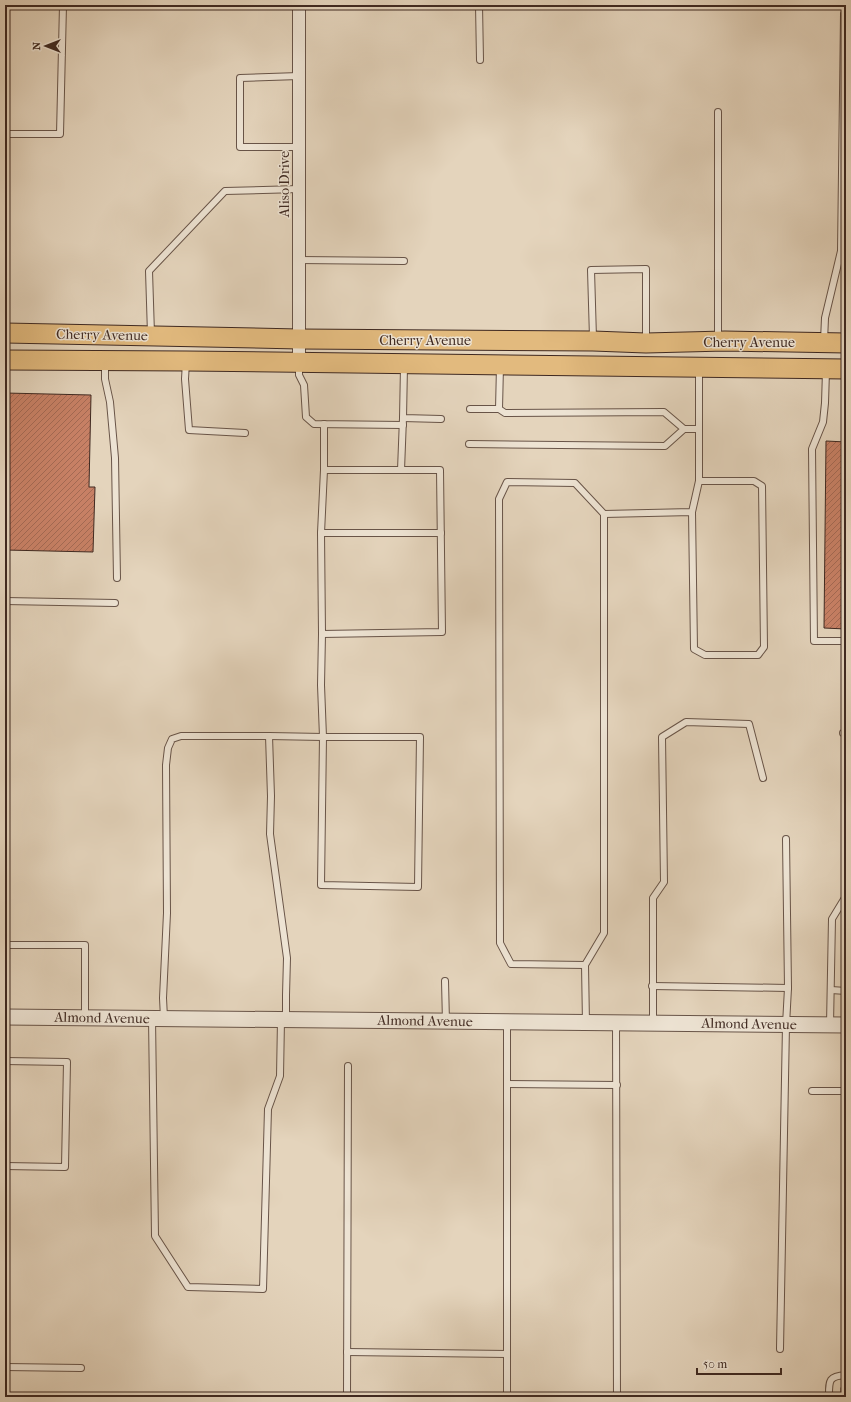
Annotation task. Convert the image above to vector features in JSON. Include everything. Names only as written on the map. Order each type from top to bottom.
[{"type":"main road","name":"Cherry Avenue","points":[[5,333],[300,339],[593,341],[646,343],[846,343]]},
{"type":"main road","name":"Cherry Avenue","points":[[5,360],[186,361],[300,369],[404,364],[846,369]]},
{"type":"street","name":"Aliso Drive","points":[[298,5],[300,369]]},
{"type":"street","name":"Almond Avenue","points":[[5,1017],[846,1025]]},
{"type":"lane","points":[[5,134],[60,134],[63,5]]},
{"type":"lane","points":[[479,5],[480,60]]},
{"type":"lane","points":[[824,343],[825,318],[841,251],[844,14],[846,14]]},
{"type":"lane","points":[[299,76],[240,78],[240,148],[299,148]]},
{"type":"lane","points":[[718,112],[718,342]]},
{"type":"lane","points":[[151,336],[150,271],[225,191],[299,189]]},
{"type":"lane","points":[[299,260],[404,262]]},
{"type":"lane","points":[[593,341],[591,270],[646,269],[646,343]]},
{"type":"lane","points":[[106,361],[105,379],[110,402],[115,458],[117,578]]},
{"type":"lane","points":[[186,361],[185,379],[189,430],[246,433]]},
{"type":"lane","points":[[401,470],[404,364]]},
{"type":"lane","points":[[499,409],[500,364]]},
{"type":"lane","points":[[699,367],[699,481],[692,512],[694,649],[706,655],[758,655],[764,647],[762,486],[754,481],[699,481]]},
{"type":"lane","points":[[826,368],[823,422],[812,449],[814,641],[846,641]]},
{"type":"lane","points":[[300,369],[304,385],[306,417],[314,424],[403,422],[441,419]]},
{"type":"lane","points":[[470,409],[499,409],[505,413],[664,412],[684,429],[699,429]]},
{"type":"lane","points":[[269,736],[271,796],[270,834],[287,958],[280,1076],[268,1109],[263,1289],[188,1287],[154,1236],[152,1078],[158,1018],[163,998],[167,913],[166,765],[168,748],[172,739],[181,736],[269,736],[323,737],[420,737],[418,887],[321,885],[323,737],[321,685],[321,533],[324,470],[324,424]]},
{"type":"lane","points":[[469,444],[665,446],[684,429]]},
{"type":"lane","points":[[322,634],[442,632],[440,470],[324,470]]},
{"type":"lane","points":[[585,965],[511,964],[500,943],[499,499],[507,482],[575,483],[604,514],[604,933],[585,965],[586,1023]]},
{"type":"lane","points":[[604,514],[692,512]]},
{"type":"lane","points":[[321,533],[441,533]]},
{"type":"lane","points":[[5,601],[115,603]]},
{"type":"lane","points":[[653,1023],[653,898],[664,882],[662,737],[686,722],[749,724],[763,778]]},
{"type":"lane","points":[[780,1349],[788,988],[786,839]]},
{"type":"lane","points":[[830,1025],[832,919],[846,896]]},
{"type":"lane","points":[[5,945],[85,945],[85,1017]]},
{"type":"lane","points":[[445,982],[446,1022]]},
{"type":"lane","points":[[652,986],[788,988]]},
{"type":"lane","points":[[831,990],[846,991]]},
{"type":"lane","points":[[507,1022],[507,1397]]},
{"type":"lane","points":[[616,1023],[617,1397]]},
{"type":"lane","points":[[5,1061],[67,1062],[65,1167],[5,1166]]},
{"type":"lane","points":[[347,1397],[348,1066]]},
{"type":"lane","points":[[507,1084],[617,1085]]},
{"type":"lane","points":[[812,1091],[846,1091]]},
{"type":"lane","points":[[347,1352],[507,1354]]},
{"type":"lane","points":[[5,1367],[81,1368]]},
{"type":"lane","points":[[829,1397],[829,1384],[831,1378],[836,1375],[846,1375]]},
{"type":"building","points":[[5,393],[91,395],[89,487],[95,487],[93,552],[5,550]]},
{"type":"building","points":[[826,441],[846,442],[846,629],[824,628]]},
{"type":"building","points":[[841,1388],[846,1388],[846,1397],[841,1397]]}]
